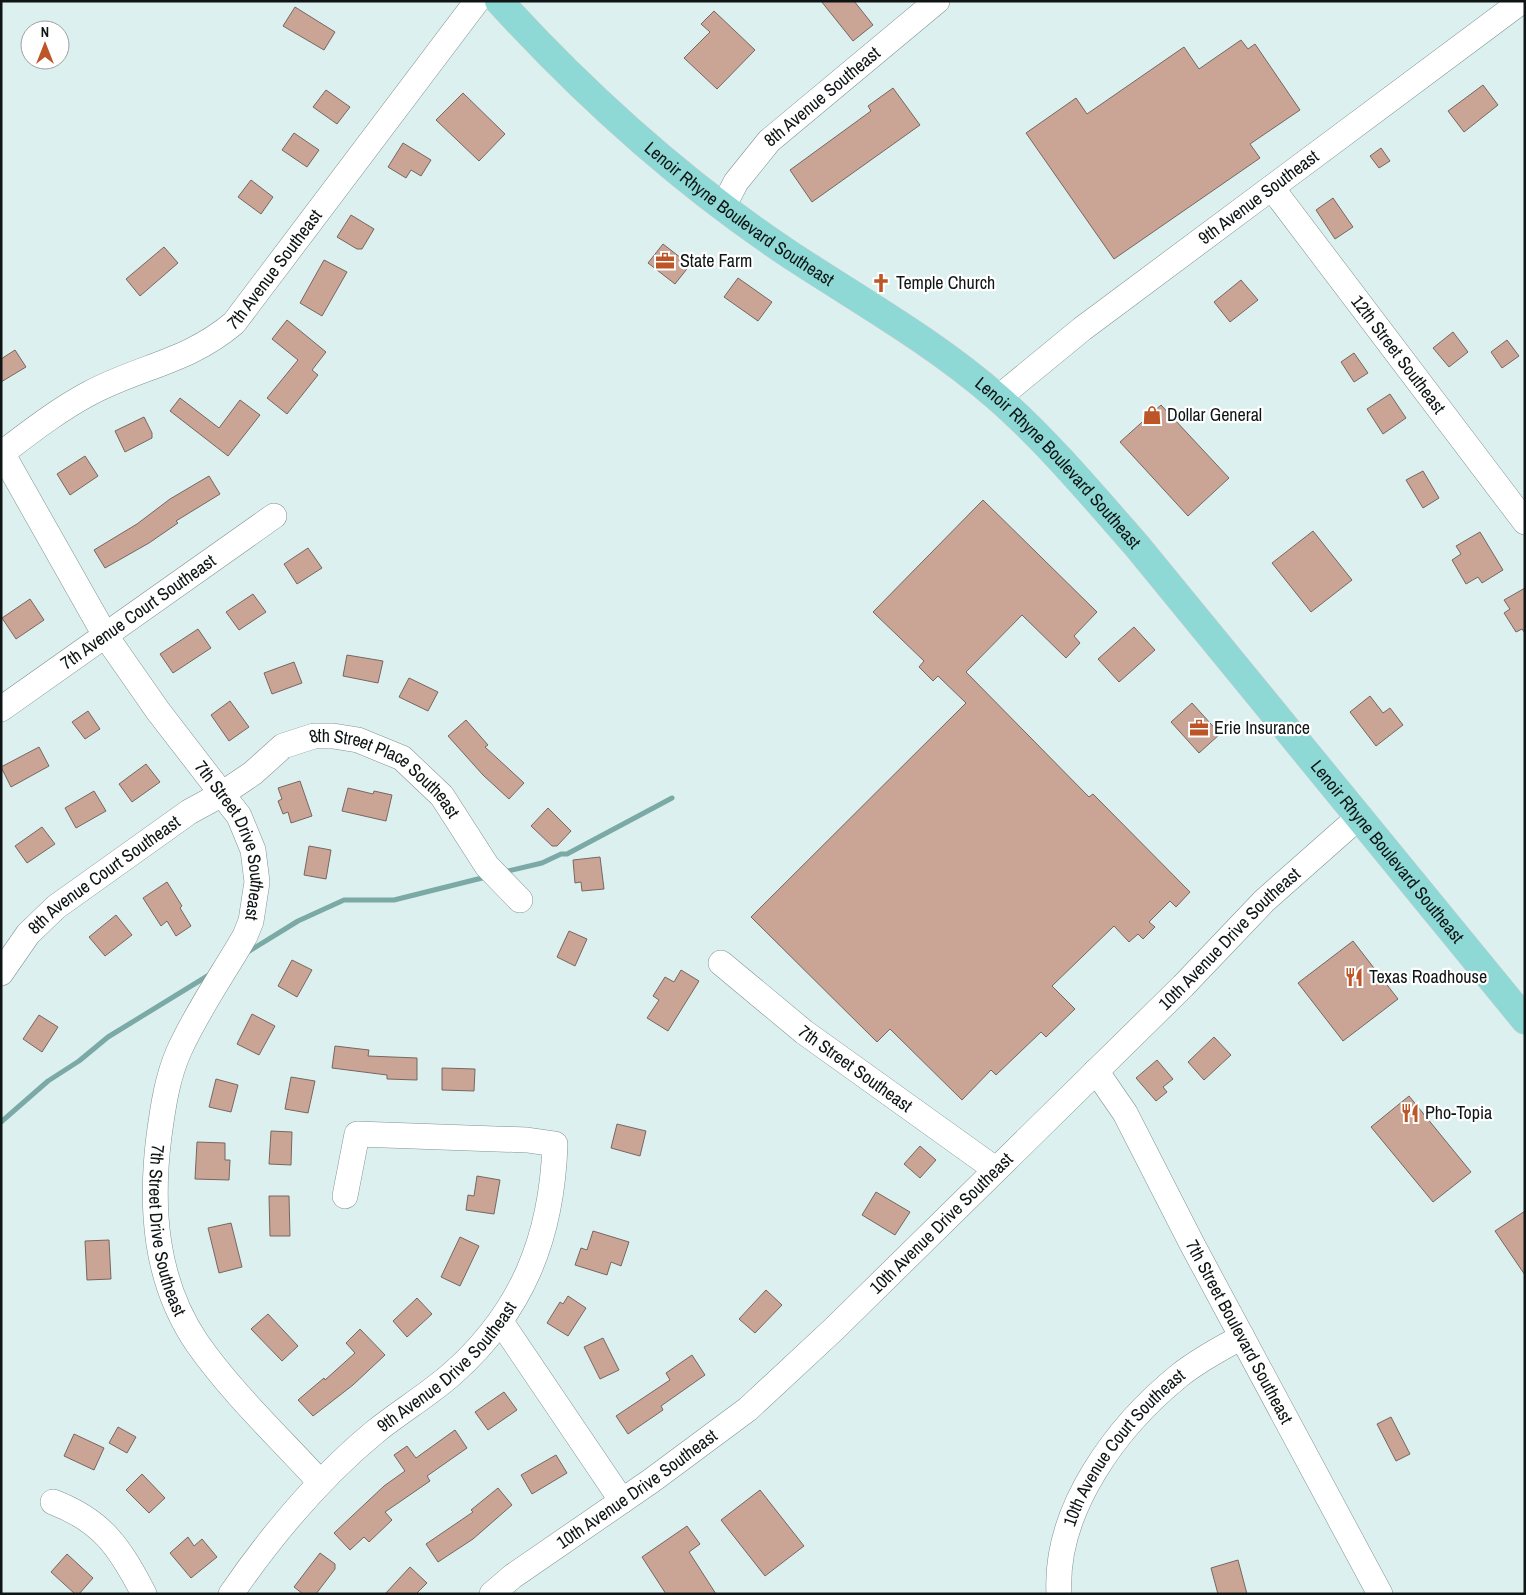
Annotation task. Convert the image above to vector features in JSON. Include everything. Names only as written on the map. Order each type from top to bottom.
[{"type":"main road","name":"Lenoir Rhyne Boulevard Southeast","points":[[499,1],[576,80],[723,207],[789,254],[904,328],[998,398],[1069,470],[1137,546],[1360,816],[1525,1020]]},
{"type":"street","name":"7th Avenue Southeast","points":[[2,454],[48,419],[89,393],[192,353],[234,323],[477,1]]},
{"type":"street","name":"8th Avenue Southeast","points":[[723,207],[742,175],[769,141],[937,1]]},
{"type":"street","name":"9th Avenue Southeast","points":[[998,398],[1082,328],[1522,1]]},
{"type":"street","name":"12th Street Southeast","points":[[1272,188],[1525,522]]},
{"type":"street","name":"7th Street Drive Southeast","points":[[2,454],[104,635],[158,711],[239,816],[249,838],[256,868],[256,898],[245,936],[187,1036],[169,1079],[163,1106],[155,1164],[154,1203],[158,1242],[171,1294],[197,1342],[251,1407],[320,1482]]},
{"type":"street","name":"7th Avenue Court Southeast","points":[[1,709],[274,516]]},
{"type":"street","name":"8th Street Place Southeast","points":[[222,794],[253,773],[283,746],[295,741],[314,736],[333,736],[375,746],[402,758],[430,782],[452,811],[487,866],[520,900]]},
{"type":"street","name":"8th Avenue Court Southeast","points":[[1,973],[28,934],[56,907],[189,812],[222,794]]},
{"type":"street","name":"10th Avenue Drive Southeast","points":[[492,1594],[529,1565],[622,1501],[748,1409],[834,1329],[1096,1071],[1264,901],[1360,816]]},
{"type":"street","name":"7th Street Southeast","points":[[721,963],[804,1032],[995,1169]]},
{"type":"street","name":"7th Street Boulevard Southeast","points":[[1096,1071],[1125,1113],[1242,1337],[1380,1594]]},
{"type":"street","name":"9th Avenue Drive Southeast","points":[[231,1594],[288,1516],[320,1482],[377,1430],[452,1374],[486,1341],[501,1322],[523,1284],[542,1235],[552,1190],[555,1144],[499,1139],[357,1134],[345,1196]]},
{"type":"street","points":[[501,1322],[622,1501]]},
{"type":"street","name":"10th Avenue Court Southeast","points":[[1059,1594],[1064,1548],[1071,1520],[1086,1483],[1100,1462],[1149,1404],[1180,1375],[1210,1354],[1242,1337]]},
{"type":"street","points":[[53,1502],[77,1511],[104,1532],[125,1559],[144,1594]]},
{"type":"building","points":[[821,1],[854,1],[873,25],[853,41]]},
{"type":"building","points":[[295,7],[335,32],[324,50],[283,26]]},
{"type":"building","points":[[714,11],[755,50],[717,89],[684,58],[710,32],[701,24]]},
{"type":"building","points":[[1241,40],[1248,49],[1255,44],[1300,110],[1250,144],[1260,158],[1114,259],[1026,133],[1076,98],[1087,114],[1184,47],[1199,69]]},
{"type":"building","points":[[1483,85],[1498,105],[1464,132],[1448,111]]},
{"type":"building","points":[[893,88],[920,125],[812,202],[790,170],[871,111],[868,106]]},
{"type":"building","points":[[326,90],[350,107],[337,124],[313,107]]},
{"type":"building","points":[[463,93],[505,134],[479,161],[436,120]]},
{"type":"building","points":[[294,133],[319,150],[307,167],[282,150]]},
{"type":"building","points":[[403,143],[431,160],[421,176],[411,170],[406,178],[388,167]]},
{"type":"building","points":[[1381,148],[1390,161],[1379,168],[1370,156]]},
{"type":"building","points":[[251,180],[273,197],[261,214],[238,197]]},
{"type":"building","points":[[1333,198],[1353,227],[1335,239],[1316,210]]},
{"type":"building","points":[[351,215],[374,229],[362,249],[357,249],[337,237]]},
{"type":"building","points":[[663,244],[690,265],[675,284],[648,263]]},
{"type":"building","points":[[164,247],[178,263],[140,296],[126,279]]},
{"type":"building","points":[[324,260],[347,272],[322,316],[300,303]]},
{"type":"building","points":[[738,278],[772,302],[758,321],[724,297]]},
{"type":"building","points":[[1241,280],[1258,300],[1230,322],[1214,302]]},
{"type":"building","points":[[287,320],[326,352],[312,370],[318,375],[287,414],[267,398],[298,360],[272,339]]},
{"type":"building","points":[[1453,332],[1468,352],[1449,367],[1433,348]]},
{"type":"building","points":[[1507,340],[1519,356],[1502,368],[1491,352]]},
{"type":"building","points":[[15,350],[26,367],[1,382],[1,359]]},
{"type":"building","points":[[1354,353],[1368,373],[1354,382],[1341,362]]},
{"type":"building","points":[[1390,394],[1406,418],[1383,434],[1367,409]]},
{"type":"building","points":[[180,398],[219,428],[240,400],[260,415],[228,456],[170,411]]},
{"type":"building","points":[[1161,405],[1229,478],[1188,516],[1120,442]]},
{"type":"building","points":[[144,417],[152,433],[152,438],[125,452],[115,431]]},
{"type":"building","points":[[85,456],[98,476],[70,495],[57,474]]},
{"type":"building","points":[[1423,471],[1439,498],[1423,508],[1406,480]]},
{"type":"building","points":[[209,476],[220,494],[176,521],[178,523],[149,543],[105,568],[94,550],[137,524],[170,499]]},
{"type":"building","points":[[983,500],[1097,612],[1074,636],[1080,643],[1066,658],[1022,615],[966,672],[1089,797],[1093,794],[1190,892],[1176,907],[1170,901],[1149,922],[1155,927],[1143,939],[1138,934],[1129,942],[1114,926],[1052,986],[1075,1009],[1046,1037],[1041,1032],[996,1075],[991,1070],[962,1100],[890,1029],[877,1042],[751,917],[966,703],[938,676],[933,681],[919,667],[924,661],[873,612]]},
{"type":"building","points":[[1313,531],[1352,580],[1311,612],[1272,563]]},
{"type":"building","points":[[1480,532],[1503,570],[1482,583],[1478,577],[1466,584],[1452,560],[1461,554],[1456,546]]},
{"type":"building","points":[[308,548],[322,568],[297,584],[284,564]]},
{"type":"building","points":[[1525,588],[1525,633],[1522,629],[1516,632],[1504,613],[1510,609],[1504,600]]},
{"type":"building","points":[[253,594],[266,612],[239,630],[226,612]]},
{"type":"building","points":[[30,599],[44,620],[16,639],[2,618]]},
{"type":"building","points":[[1134,627],[1155,650],[1119,682],[1098,659]]},
{"type":"building","points":[[198,629],[211,648],[173,673],[160,654]]},
{"type":"building","points":[[347,655],[383,661],[378,683],[343,676]]},
{"type":"building","points":[[294,662],[302,683],[272,694],[264,673]]},
{"type":"building","points":[[409,678],[438,692],[428,711],[399,697]]},
{"type":"building","points":[[1370,696],[1383,713],[1390,708],[1403,725],[1376,746],[1350,712]]},
{"type":"building","points":[[230,701],[249,727],[229,741],[211,715]]},
{"type":"building","points":[[1192,703],[1220,734],[1199,753],[1171,722]]},
{"type":"building","points":[[88,711],[100,729],[85,739],[72,722]]},
{"type":"building","points":[[466,720],[488,745],[485,747],[524,783],[509,799],[483,775],[448,736]]},
{"type":"building","points":[[39,747],[49,766],[11,787],[1,767]]},
{"type":"building","points":[[146,764],[160,782],[132,802],[119,784]]},
{"type":"building","points":[[300,781],[312,816],[291,823],[288,812],[283,814],[278,801],[282,799],[278,788]]},
{"type":"building","points":[[348,788],[373,794],[374,791],[392,795],[386,821],[342,811]]},
{"type":"building","points":[[94,791],[106,811],[76,828],[65,808]]},
{"type":"building","points":[[548,808],[571,831],[557,846],[552,846],[531,826]]},
{"type":"building","points":[[42,827],[55,844],[27,863],[15,846]]},
{"type":"building","points":[[309,846],[331,850],[326,879],[304,875]]},
{"type":"building","points":[[600,857],[604,889],[582,891],[581,882],[575,883],[573,860]]},
{"type":"building","points":[[167,882],[182,906],[180,908],[191,926],[176,936],[167,921],[161,926],[143,898]]},
{"type":"building","points":[[116,915],[132,935],[105,956],[89,937]]},
{"type":"building","points":[[569,931],[587,939],[575,966],[557,957]]},
{"type":"building","points":[[1353,941],[1398,999],[1343,1041],[1298,983]]},
{"type":"building","points":[[292,960],[312,970],[297,997],[278,986]]},
{"type":"building","points":[[681,970],[699,981],[668,1031],[647,1018],[659,1000],[653,996],[665,977],[674,982]]},
{"type":"building","points":[[252,1014],[275,1026],[259,1055],[237,1044]]},
{"type":"building","points":[[39,1015],[58,1027],[42,1052],[23,1039]]},
{"type":"building","points":[[1214,1037],[1231,1055],[1204,1080],[1188,1062]]},
{"type":"building","points":[[335,1046],[369,1050],[368,1056],[417,1058],[417,1080],[387,1079],[387,1075],[332,1068]]},
{"type":"building","points":[[1157,1060],[1173,1079],[1163,1087],[1167,1092],[1156,1101],[1136,1078]]},
{"type":"building","points":[[442,1068],[475,1069],[474,1091],[442,1090]]},
{"type":"building","points":[[291,1077],[315,1081],[308,1113],[285,1109]]},
{"type":"building","points":[[216,1079],[238,1085],[231,1112],[209,1107]]},
{"type":"building","points":[[1409,1096],[1471,1172],[1433,1202],[1371,1127]]},
{"type":"building","points":[[617,1124],[646,1131],[640,1156],[611,1148]]},
{"type":"building","points":[[271,1131],[292,1132],[291,1165],[269,1164]]},
{"type":"building","points":[[197,1142],[225,1143],[225,1160],[230,1160],[229,1180],[195,1179]]},
{"type":"building","points":[[920,1146],[936,1160],[920,1178],[904,1164]]},
{"type":"building","points":[[477,1176],[500,1180],[494,1214],[466,1210],[468,1195],[474,1196]]},
{"type":"building","points":[[876,1192],[910,1212],[895,1235],[862,1215]]},
{"type":"building","points":[[269,1196],[289,1196],[290,1236],[270,1236]]},
{"type":"building","points":[[1525,1211],[1525,1275],[1495,1231]]},
{"type":"building","points":[[231,1223],[242,1267],[219,1273],[208,1228]]},
{"type":"building","points":[[593,1231],[629,1242],[621,1266],[611,1262],[607,1275],[575,1265],[581,1248],[587,1250]]},
{"type":"building","points":[[460,1237],[479,1246],[460,1286],[441,1277]]},
{"type":"building","points":[[109,1240],[111,1279],[87,1280],[85,1241]]},
{"type":"building","points":[[766,1290],[782,1305],[755,1333],[739,1319]]},
{"type":"building","points":[[568,1296],[586,1308],[568,1336],[547,1323],[560,1302],[563,1304]]},
{"type":"building","points":[[417,1298],[432,1314],[407,1337],[393,1321]]},
{"type":"building","points":[[268,1314],[298,1346],[282,1361],[251,1329]]},
{"type":"building","points":[[360,1329],[385,1355],[353,1385],[313,1416],[298,1400],[324,1378],[325,1380],[355,1353],[346,1343]]},
{"type":"building","points":[[603,1338],[619,1370],[600,1379],[584,1347]]},
{"type":"building","points":[[692,1355],[705,1375],[661,1406],[663,1410],[628,1434],[616,1416],[670,1380],[666,1373]]},
{"type":"building","points":[[504,1392],[517,1410],[488,1430],[475,1412]]},
{"type":"building","points":[[1391,1417],[1410,1454],[1396,1461],[1377,1424]]},
{"type":"building","points":[[118,1427],[136,1437],[127,1453],[109,1443]]},
{"type":"building","points":[[455,1430],[467,1448],[427,1476],[430,1481],[385,1512],[392,1520],[369,1542],[364,1537],[350,1550],[334,1533],[384,1486],[405,1471],[394,1455],[407,1446],[416,1458]]},
{"type":"building","points":[[74,1434],[104,1448],[94,1470],[64,1456]]},
{"type":"building","points":[[556,1455],[567,1473],[532,1494],[521,1475]]},
{"type":"building","points":[[142,1474],[165,1498],[149,1513],[126,1490]]},
{"type":"building","points":[[498,1488],[512,1505],[473,1539],[438,1562],[426,1544],[473,1512],[471,1510]]},
{"type":"building","points":[[760,1490],[804,1546],[765,1576],[721,1520]]},
{"type":"building","points":[[687,1526],[700,1544],[689,1552],[716,1594],[666,1594],[642,1557]]},
{"type":"building","points":[[188,1537],[194,1546],[202,1539],[217,1557],[191,1578],[170,1553]]},
{"type":"building","points":[[320,1553],[335,1564],[335,1569],[316,1594],[303,1594],[294,1587]]},
{"type":"building","points":[[67,1554],[93,1578],[79,1594],[75,1594],[51,1572]]},
{"type":"building","points":[[1238,1560],[1247,1594],[1218,1594],[1211,1568]]},
{"type":"building","points":[[410,1567],[427,1583],[416,1594],[385,1594]]},
{"type":"waterway","points":[[504,872],[542,863],[561,854],[567,854],[672,798]]},
{"type":"waterway","points":[[246,953],[298,921],[344,900],[394,900],[486,877]]},
{"type":"waterway","points":[[1,1122],[48,1081],[79,1061],[108,1037],[209,975]]},
{"type":"place","name":"State Farm","points":[[665,261]]},
{"type":"place","name":"Temple Church","points":[[881,283]]},
{"type":"place","name":"Dollar General","points":[[1152,415]]},
{"type":"place","name":"Erie Insurance","points":[[1199,728]]},
{"type":"place","name":"Texas Roadhouse","points":[[1354,977]]},
{"type":"place","name":"Pho-Topia","points":[[1410,1113]]}]
